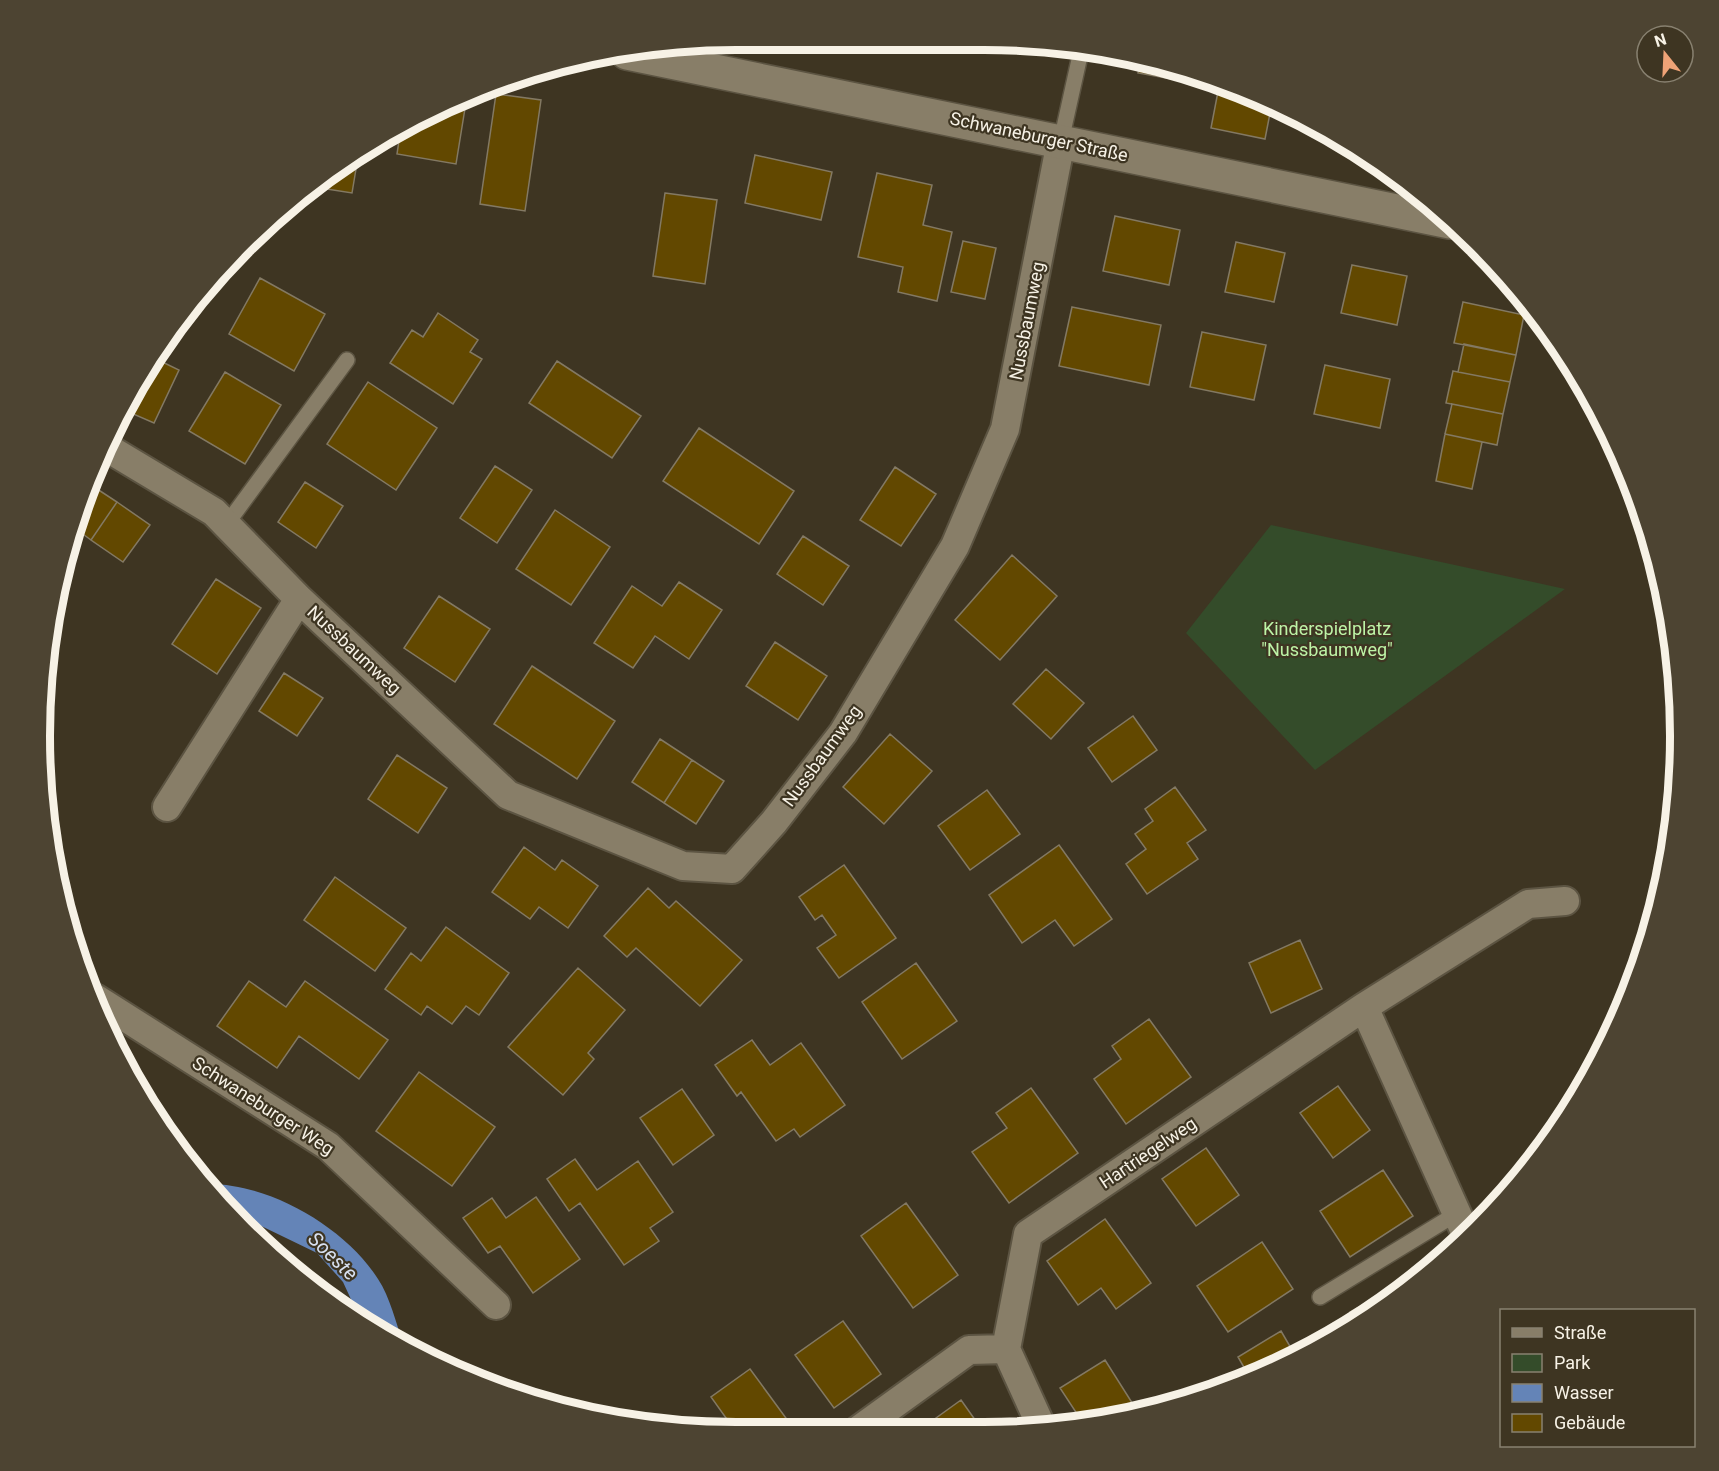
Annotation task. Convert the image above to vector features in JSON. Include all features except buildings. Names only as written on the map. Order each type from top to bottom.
[{"type":"street","name":"Schwaneburger Straße","points":[[641,56],[1435,219]]},
{"type":"street","name":"Nussbaumweg","points":[[112,451],[214,512],[299,599],[508,795],[683,866],[732,869],[774,822],[843,733],[955,546],[1005,429],[1061,141]]},
{"type":"street","name":"Nussbaumweg","points":[[167,807],[299,599]]},
{"type":"street","name":"Hartriegelweg","points":[[1006,1349],[1028,1234],[1365,1007],[1528,904],[1565,901]]},
{"type":"street","name":"Schwaneburger Weg","points":[[105,1004],[328,1146],[496,1305]]},
{"type":"street","points":[[1365,1007],[1461,1224]]},
{"type":"street","points":[[869,1422],[969,1350],[1006,1349],[1038,1419]]},
{"type":"lane","points":[[1061,141],[1078,56]]},
{"type":"lane","points":[[226,525],[347,360]]},
{"type":"lane","points":[[1320,1297],[1461,1224]]},
{"type":"green space","name":"Kinderspielplatz \"Nussbaumweg\"","points":[[1271,525],[1565,589],[1315,770],[1186,633]]},
{"type":"water","name":"Soeste","points":[[217,1185],[255,1191],[280,1200],[326,1226],[346,1242],[364,1260],[378,1279],[400,1334],[354,1306],[343,1282],[317,1253],[249,1220]]}]
